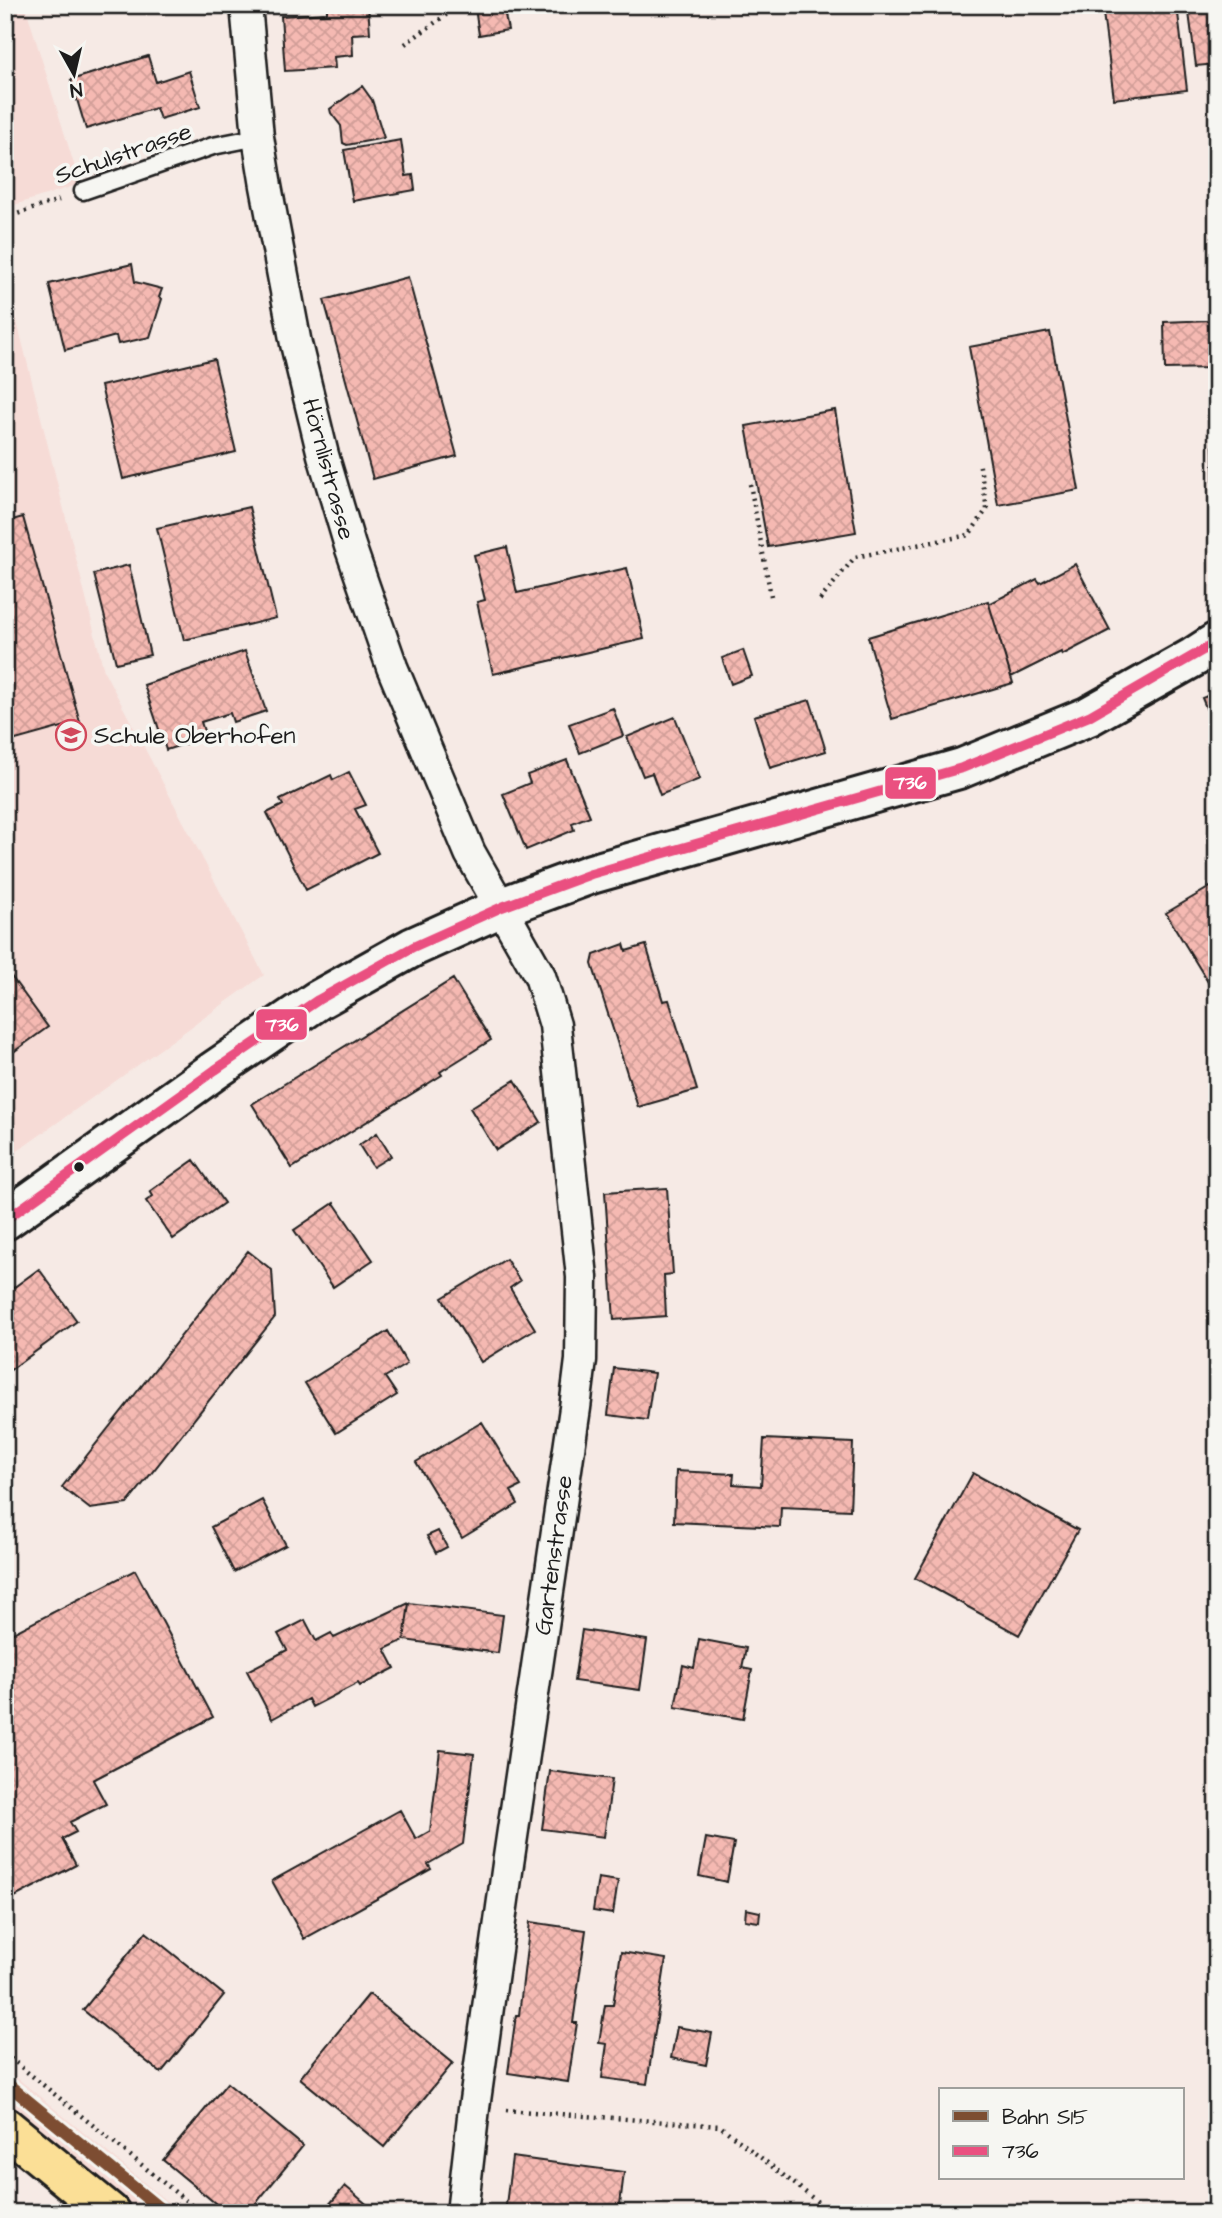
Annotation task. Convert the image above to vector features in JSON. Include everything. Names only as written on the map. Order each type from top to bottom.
[{"type":"main road","points":[[5,1220],[318,1000],[413,947],[502,906],[591,874],[962,768],[1089,716],[1217,642]]},
{"type":"main road","points":[[5,2127],[110,2213]]},
{"type":"street","name":"Hörnlistrasse","points":[[246,5],[258,137],[296,344],[323,455],[350,546],[393,667],[470,853],[502,906]]},
{"type":"street","name":"Gartenstrasse","points":[[462,2213],[474,2108],[581,1360],[581,1264],[555,1025],[540,976],[502,906]]},
{"type":"lane","name":"Schulstrasse","points":[[83,191],[213,146],[258,137]]},
{"type":"path","points":[[405,44],[460,5]]},
{"type":"path","name":"Schulstrasse","points":[[5,218],[83,191]]},
{"type":"path","points":[[820,600],[855,557],[969,535],[987,509],[979,461]]},
{"type":"path","points":[[750,484],[771,596]]},
{"type":"path","points":[[5,2054],[201,2213]]},
{"type":"path","points":[[474,2108],[720,2126],[832,2213]]},
{"type":"shaded area","points":[[5,5],[25,5],[80,184],[5,208]]},
{"type":"shaded area","name":"Schule Oberhofen","points":[[5,273],[104,671],[264,975],[5,1160]]},
{"type":"shaded area","points":[[5,2068],[181,2213],[141,2213],[5,2102]]},
{"type":"building","points":[[327,5],[368,5],[370,33],[352,34],[353,55],[334,57],[335,68],[285,71],[281,16],[327,13]]},
{"type":"building","points":[[503,5],[508,30],[479,35],[475,8]]},
{"type":"building","points":[[1102,5],[1177,5],[1187,90],[1114,99]]},
{"type":"building","points":[[1188,5],[1217,5],[1217,64],[1196,66]]},
{"type":"building","points":[[148,56],[156,82],[189,71],[200,107],[160,119],[156,108],[86,129],[71,80]]},
{"type":"building","points":[[362,86],[372,100],[384,138],[347,145],[343,143],[341,126],[330,109]]},
{"type":"building","points":[[401,140],[406,176],[413,175],[415,190],[353,201],[344,150]]},
{"type":"building","points":[[132,264],[135,282],[162,289],[159,297],[162,299],[150,337],[118,344],[116,336],[65,350],[49,284]]},
{"type":"building","points":[[408,277],[457,456],[373,479],[324,300]]},
{"type":"building","points":[[1211,320],[1217,320],[1217,520],[1214,520]]},
{"type":"building","points":[[1211,320],[1212,368],[1165,369],[1164,322]]},
{"type":"building","points":[[1050,332],[1079,490],[998,505],[969,347]]},
{"type":"building","points":[[214,359],[236,452],[123,479],[101,386]]},
{"type":"building","points":[[835,410],[856,532],[768,547],[746,426]]},
{"type":"building","points":[[249,507],[276,618],[184,640],[157,528]]},
{"type":"building","points":[[23,517],[80,722],[5,743],[5,522]]},
{"type":"building","points":[[507,547],[517,593],[627,568],[644,639],[493,674],[477,602],[485,600],[474,555]]},
{"type":"building","points":[[1075,564],[1110,630],[1011,677],[989,604],[1037,579],[1040,583]]},
{"type":"building","points":[[129,565],[150,655],[116,663],[94,574]]},
{"type":"building","points":[[988,601],[1013,683],[892,719],[868,637]]},
{"type":"building","points":[[743,650],[752,676],[731,684],[722,658]]},
{"type":"building","points":[[245,651],[266,711],[233,722],[230,713],[201,722],[206,737],[166,750],[144,685]]},
{"type":"building","points":[[1217,692],[1217,734],[1202,698]]},
{"type":"building","points":[[810,700],[826,751],[770,768],[754,716]]},
{"type":"building","points":[[613,708],[623,736],[580,753],[569,724]]},
{"type":"building","points":[[675,717],[700,779],[660,795],[652,773],[643,776],[627,737]]},
{"type":"building","points":[[567,760],[590,816],[572,823],[574,830],[526,850],[503,794],[530,783],[527,775]]},
{"type":"building","points":[[349,772],[366,805],[355,809],[378,853],[306,890],[267,813],[283,805],[280,800],[331,775],[333,780]]},
{"type":"building","points":[[1217,883],[1217,997],[1166,913]]},
{"type":"building","points":[[624,944],[626,951],[646,945],[663,1001],[669,1000],[697,1090],[638,1107],[592,964],[594,955]]},
{"type":"building","points":[[5,968],[48,1027],[5,1058]]},
{"type":"building","points":[[453,979],[491,1040],[440,1072],[442,1075],[292,1168],[252,1104]]},
{"type":"building","points":[[515,1080],[541,1122],[496,1150],[470,1108]]},
{"type":"building","points":[[377,1133],[391,1156],[373,1167],[359,1145]]},
{"type":"building","points":[[194,1160],[224,1203],[173,1239],[146,1201],[153,1196],[150,1191]]},
{"type":"building","points":[[667,1188],[673,1274],[664,1275],[666,1316],[614,1320],[605,1192]]},
{"type":"building","points":[[334,1203],[373,1260],[333,1287],[294,1230]]},
{"type":"building","points":[[248,1251],[272,1270],[275,1317],[127,1504],[90,1509],[62,1487]]},
{"type":"building","points":[[506,1259],[520,1281],[510,1288],[535,1329],[481,1362],[442,1298]]},
{"type":"building","points":[[39,1269],[77,1321],[5,1374],[5,1294]]},
{"type":"building","points":[[388,1331],[407,1364],[385,1377],[397,1395],[336,1433],[305,1383]]},
{"type":"building","points":[[614,1368],[654,1373],[647,1420],[608,1415]]},
{"type":"building","points":[[482,1422],[521,1486],[511,1491],[518,1504],[462,1538],[416,1462]]},
{"type":"building","points":[[764,1439],[853,1443],[850,1510],[781,1507],[780,1527],[674,1522],[676,1471],[734,1474],[733,1484],[761,1486]]},
{"type":"building","points":[[973,1473],[1078,1530],[1019,1635],[915,1578]]},
{"type":"building","points":[[262,1500],[286,1545],[234,1572],[211,1527]]},
{"type":"building","points":[[438,1531],[447,1547],[436,1553],[427,1536]]},
{"type":"building","points":[[135,1570],[213,1717],[93,1780],[106,1804],[70,1822],[76,1832],[62,1839],[76,1865],[5,1902],[5,1637]]},
{"type":"building","points":[[409,1603],[404,1640],[385,1649],[395,1668],[360,1686],[358,1683],[312,1707],[308,1699],[272,1719],[247,1671],[287,1650],[278,1634],[305,1620],[316,1641],[331,1633],[334,1638]]},
{"type":"building","points":[[409,1603],[503,1615],[498,1653],[404,1640]]},
{"type":"building","points":[[582,1630],[647,1640],[640,1690],[574,1681]]},
{"type":"building","points":[[699,1639],[746,1648],[742,1668],[752,1670],[743,1719],[675,1707],[683,1665],[694,1668]]},
{"type":"building","points":[[440,1750],[474,1754],[463,1844],[428,1864],[431,1869],[304,1939],[272,1881],[400,1810],[416,1839],[430,1831]]},
{"type":"building","points":[[550,1771],[612,1779],[604,1837],[542,1829]]},
{"type":"building","points":[[706,1838],[734,1843],[727,1882],[699,1876]]},
{"type":"building","points":[[598,1878],[618,1881],[613,1914],[593,1911]]},
{"type":"building","points":[[746,1909],[760,1912],[759,1922],[745,1920]]},
{"type":"building","points":[[530,1922],[586,1930],[568,2082],[508,2073],[516,2015],[519,2015]]},
{"type":"building","points":[[146,1932],[224,1995],[161,2073],[83,2010]]},
{"type":"building","points":[[621,1952],[666,1959],[647,2084],[602,2078],[607,2044],[599,2043],[605,2005],[613,2005]]},
{"type":"building","points":[[369,1994],[453,2063],[384,2147],[300,2078]]},
{"type":"building","points":[[677,2027],[712,2033],[706,2065],[671,2058]]},
{"type":"building","points":[[227,2083],[303,2146],[248,2213],[227,2213],[163,2160]]},
{"type":"building","points":[[512,2157],[624,2172],[619,2213],[505,2213]]},
{"type":"building","points":[[345,2186],[377,2213],[322,2213]]},
{"type":"rail line","name":"S15","points":[[5,2082],[165,2213]]},
{"type":"transit line","name":"736","points":[[5,1220],[318,1000],[413,947],[502,907],[591,874],[962,768],[1089,716],[1217,642]]},
{"type":"place","name":"Schule Oberhofen","points":[[71,735]]}]
